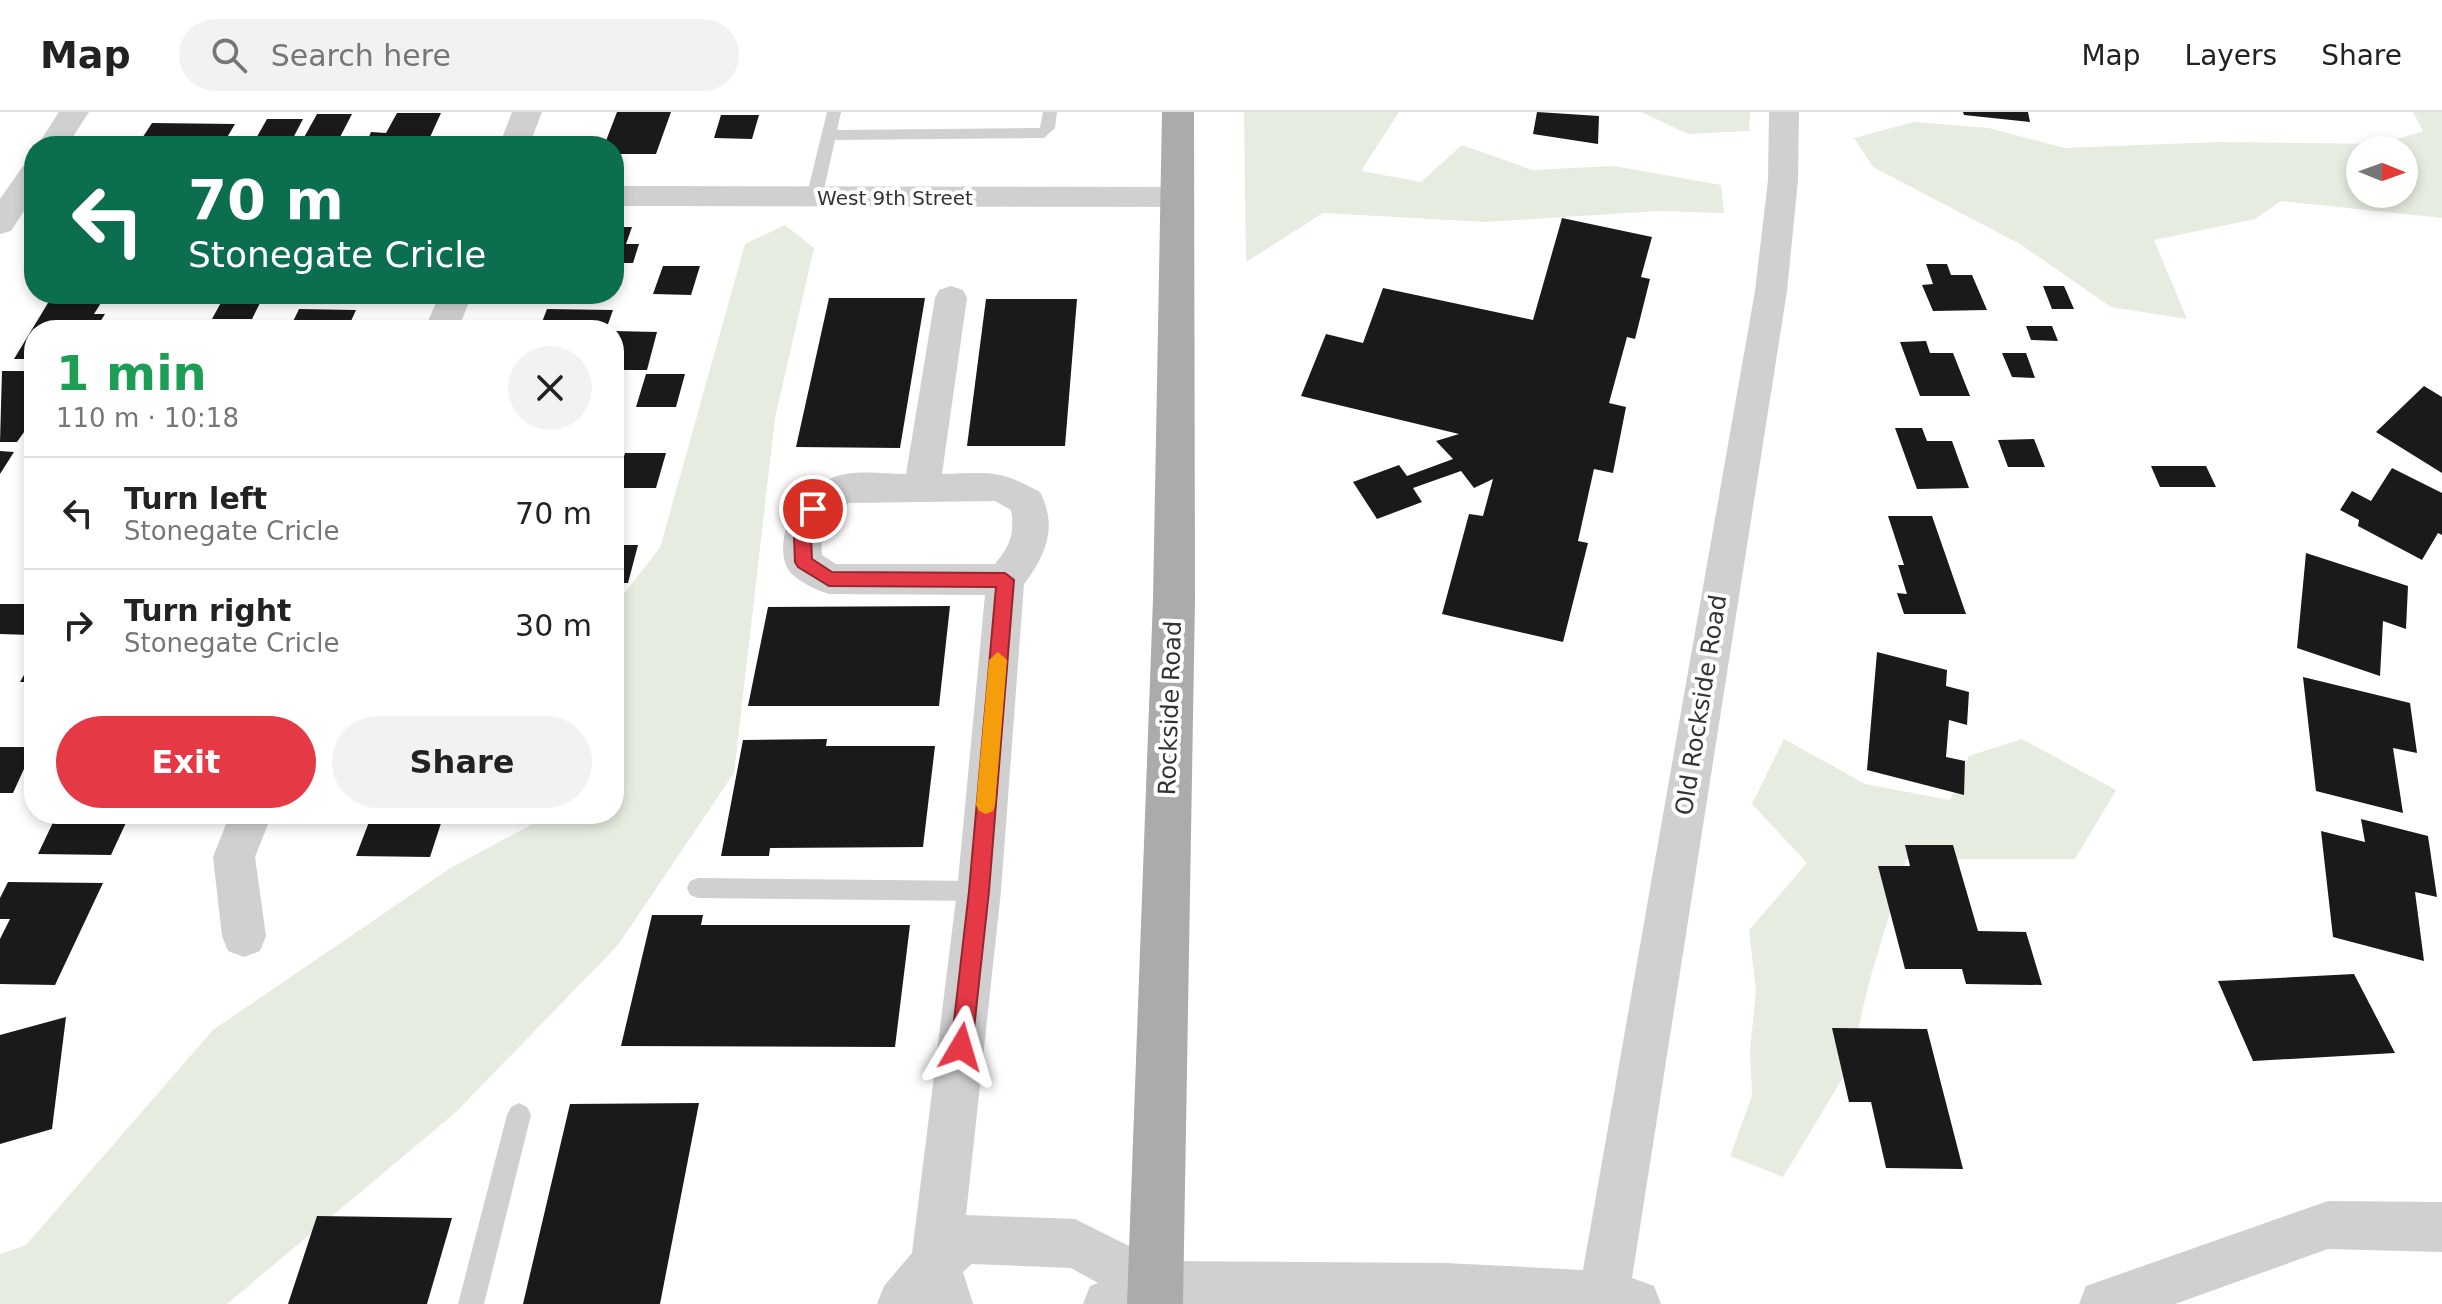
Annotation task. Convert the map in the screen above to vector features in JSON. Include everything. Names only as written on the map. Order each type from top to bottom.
[{"type":"main road","name":"Rockside Road","points":[[1140,1298],[1174,599],[1178,112]]},
{"type":"street","points":[[58,136],[74,112]]},
{"type":"street","points":[[518,136],[527,112]]},
{"type":"street","name":"Old Rockside Road","points":[[1620,1300],[1771,291],[1783,180],[1784,112]]},
{"type":"street","points":[[0,223],[22,187]]},
{"type":"street","name":"West 9th Street","points":[[624,196],[1177,197]]},
{"type":"street","points":[[922,488],[951,298]]},
{"type":"street","points":[[942,1284],[1005,580],[1026,555],[1034,528],[1027,502],[1001,487],[842,489],[813,509],[802,536],[804,562],[829,579],[1005,580]]},
{"type":"street","points":[[244,936],[234,857],[247,824]]},
{"type":"street","points":[[2104,1304],[2328,1225],[2442,1227]]},
{"type":"street","points":[[902,1304],[942,1284],[963,1239],[1075,1244],[1140,1298],[1445,1288],[1620,1300]]},
{"type":"lane","points":[[814,198],[834,112]]},
{"type":"lane","points":[[829,135],[1044,133],[1048,128],[1050,112]]},
{"type":"lane","points":[[698,888],[979,891]]},
{"type":"lane","points":[[471,1304],[519,1115]]},
{"type":"shaded area","points":[[1244,112],[1399,112],[1361,171],[1421,182],[1462,145],[1532,170],[1614,166],[1721,185],[1724,213],[1659,211],[1485,222],[1323,213],[1246,262]]},
{"type":"shaded area","points":[[1641,112],[1750,112],[1749,131],[1688,134]]},
{"type":"shaded area","points":[[2413,112],[2442,112],[2442,218],[2347,208],[2418,208],[2418,136],[2407,136],[2423,131]]},
{"type":"shaded area","points":[[1914,122],[1989,128],[2064,148],[2218,142],[2346,144],[2346,208],[2281,201],[2255,219],[2154,240],[2187,319],[2111,307],[2020,244],[1873,167],[1854,138]]},
{"type":"shaded area","points":[[785,225],[814,248],[775,418],[734,773],[618,945],[456,1112],[227,1304],[0,1304],[0,1254],[26,1245],[213,1030],[449,869],[532,824],[624,824],[624,593],[660,548],[745,244]]},
{"type":"shaded area","points":[[1784,739],[1865,784],[1950,800],[1969,756],[2022,739],[2116,790],[2075,859],[1906,859],[1868,986],[1850,1066],[1783,1177],[1730,1156],[1752,1096],[1750,1050],[1756,991],[1749,930],[1807,863],[1752,804]]},
{"type":"building","points":[[617,112],[671,112],[656,154],[624,154],[624,136],[608,136]]},
{"type":"building","points":[[1537,112],[1599,116],[1598,144],[1533,134]]},
{"type":"building","points":[[1963,112],[2028,112],[2030,122],[1964,115]]},
{"type":"building","points":[[397,113],[441,113],[431,136],[369,136],[371,132],[386,133]]},
{"type":"building","points":[[317,114],[352,114],[341,136],[305,136]]},
{"type":"building","points":[[721,115],[759,115],[752,139],[714,138]]},
{"type":"building","points":[[267,119],[303,119],[294,136],[257,136]]},
{"type":"building","points":[[152,123],[235,124],[228,136],[144,136]]},
{"type":"building","points":[[1562,218],[1652,237],[1641,277],[1650,279],[1635,339],[1627,337],[1609,403],[1626,407],[1613,473],[1594,469],[1578,541],[1588,543],[1563,642],[1442,614],[1469,514],[1483,516],[1493,479],[1474,488],[1461,471],[1413,488],[1422,502],[1377,519],[1353,482],[1399,465],[1407,476],[1453,459],[1436,441],[1459,434],[1301,396],[1326,334],[1363,343],[1383,288],[1533,320]]},
{"type":"building","points":[[624,227],[632,227],[626,244],[639,244],[633,263],[624,263]]},
{"type":"building","points":[[1926,264],[1947,264],[1951,275],[1972,275],[1987,310],[1933,311],[1922,285],[1933,284]]},
{"type":"building","points":[[663,266],[700,266],[691,295],[653,294]]},
{"type":"building","points":[[2043,286],[2064,286],[2074,309],[2052,309]]},
{"type":"building","points":[[829,298],[925,298],[900,448],[796,447]]},
{"type":"building","points":[[986,299],[1077,299],[1065,446],[967,446]]},
{"type":"building","points":[[47,304],[100,304],[94,314],[105,314],[101,320],[38,320]]},
{"type":"building","points":[[220,304],[260,304],[252,319],[212,319]]},
{"type":"building","points":[[299,309],[356,310],[352,320],[294,320]]},
{"type":"building","points":[[547,309],[613,310],[609,320],[543,320]]},
{"type":"building","points":[[2026,326],[2052,326],[2058,341],[2031,340]]},
{"type":"building","points":[[624,331],[657,332],[647,370],[624,370]]},
{"type":"building","points":[[1926,341],[1930,353],[1953,353],[1970,396],[1920,396],[1900,342]]},
{"type":"building","points":[[24,343],[24,359],[14,359]]},
{"type":"building","points":[[2002,353],[2026,353],[2035,378],[2012,377]]},
{"type":"building","points":[[2,371],[24,371],[24,432],[17,442],[0,442]]},
{"type":"building","points":[[646,374],[685,374],[676,407],[636,407]]},
{"type":"building","points":[[2424,386],[2442,397],[2442,473],[2376,432]]},
{"type":"building","points":[[1895,428],[1922,428],[1927,441],[1952,441],[1969,488],[1917,489]]},
{"type":"building","points":[[2034,439],[2045,467],[2008,467],[1998,440]]},
{"type":"building","points":[[0,451],[14,452],[0,474]]},
{"type":"building","points":[[625,453],[666,453],[656,488],[624,488]]},
{"type":"building","points":[[2151,466],[2206,466],[2216,487],[2160,487]]},
{"type":"building","points":[[2392,468],[2442,493],[2442,535],[2438,533],[2422,560],[2358,526],[2359,520],[2340,510],[2352,491],[2371,501]]},
{"type":"building","points":[[1888,516],[1932,516],[1966,614],[1904,614],[1897,593],[1907,594],[1898,565],[1904,565]]},
{"type":"building","points":[[624,545],[638,545],[628,583],[624,583]]},
{"type":"building","points":[[2306,553],[2408,586],[2406,629],[2383,621],[2380,676],[2297,648]]},
{"type":"building","points":[[0,604],[24,604],[24,635],[0,634]]},
{"type":"building","points":[[950,606],[939,706],[748,706],[768,607]]},
{"type":"building","points":[[1877,652],[1947,670],[1946,686],[1969,692],[1967,725],[1949,720],[1946,757],[1965,761],[1964,795],[1867,770]]},
{"type":"building","points":[[2303,677],[2410,703],[2417,753],[2393,748],[2403,813],[2316,791]]},
{"type":"building","points":[[827,739],[826,746],[935,746],[923,847],[770,848],[769,856],[721,856],[743,740]]},
{"type":"building","points":[[0,747],[24,747],[24,769],[13,793],[0,793]]},
{"type":"building","points":[[2361,819],[2428,836],[2437,897],[2415,892],[2424,961],[2333,937],[2321,831],[2365,842]]},
{"type":"building","points":[[52,824],[125,824],[111,855],[38,854]]},
{"type":"building","points":[[368,824],[441,824],[430,857],[356,856]]},
{"type":"building","points":[[1905,845],[1953,845],[1978,931],[2026,932],[2042,985],[1966,984],[1962,969],[1905,969],[1878,866],[1910,866]]},
{"type":"building","points":[[8,882],[103,883],[55,985],[0,984],[0,939],[10,919],[0,919],[0,898]]},
{"type":"building","points":[[652,915],[703,915],[701,925],[910,925],[895,1047],[621,1046]]},
{"type":"building","points":[[2354,974],[2395,1053],[2253,1061],[2218,981]]},
{"type":"building","points":[[66,1017],[52,1129],[0,1144],[0,1035]]},
{"type":"building","points":[[1832,1028],[1927,1029],[1963,1169],[1886,1168],[1871,1102],[1849,1102]]},
{"type":"building","points":[[699,1103],[660,1304],[523,1304],[570,1104]]},
{"type":"building","points":[[317,1216],[452,1218],[427,1304],[288,1304]]},
{"type":"slow traffic","points":[[986,805],[998,660]]},
{"type":"route","points":[[813,509],[802,536],[804,562],[829,579],[1005,580],[979,891],[961,1047]]}]
